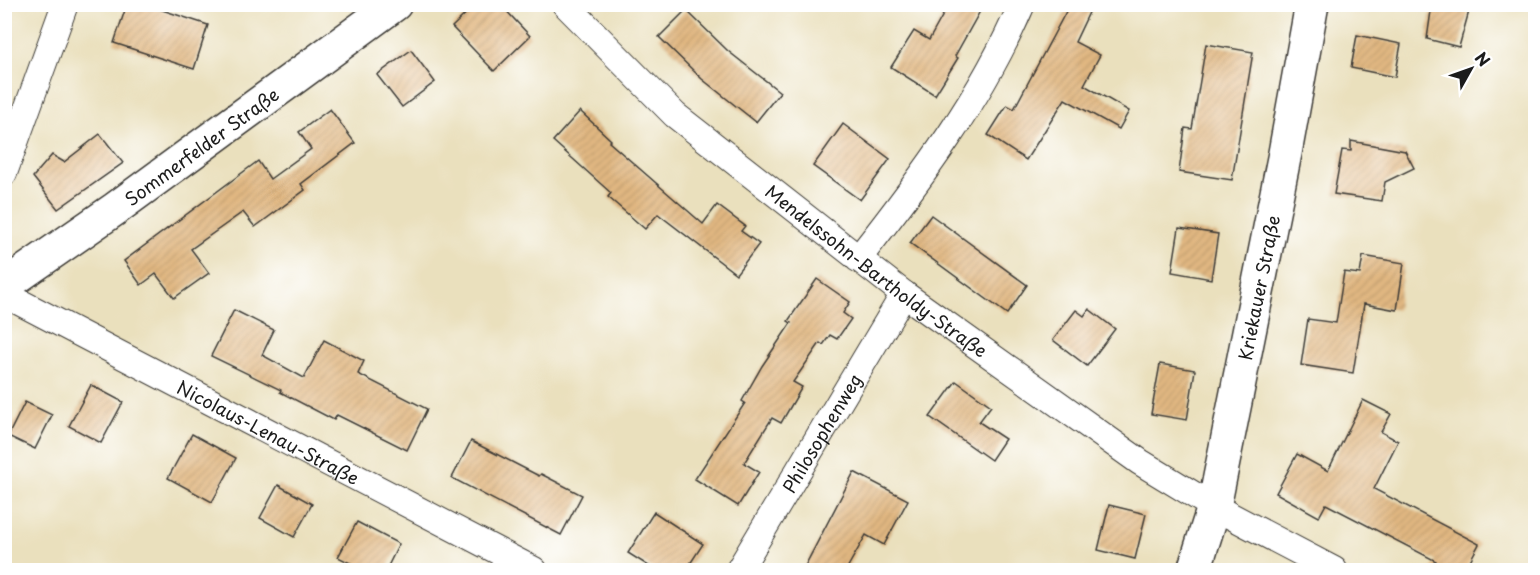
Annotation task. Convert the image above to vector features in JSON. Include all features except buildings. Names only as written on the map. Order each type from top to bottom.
[{"type":"street","points":[[4,173],[65,4]]},
{"type":"street","name":"Sommerfelder Straße","points":[[4,286],[115,209],[395,4]]},
{"type":"street","name":"Mendelssohn-Bartholdy-Straße","points":[[565,4],[675,115],[904,294],[1140,462],[1214,507],[1334,570]]},
{"type":"street","points":[[858,259],[921,178],[948,138],[997,57],[1022,4]]},
{"type":"street","name":"Kriekauer Straße","points":[[1194,570],[1214,507],[1285,153],[1312,4]]},
{"type":"street","name":"Nicolaus-Lenau-Straße","points":[[4,294],[534,570]]},
{"type":"street","name":"Philosophenweg","points":[[739,570],[904,294]]}]
